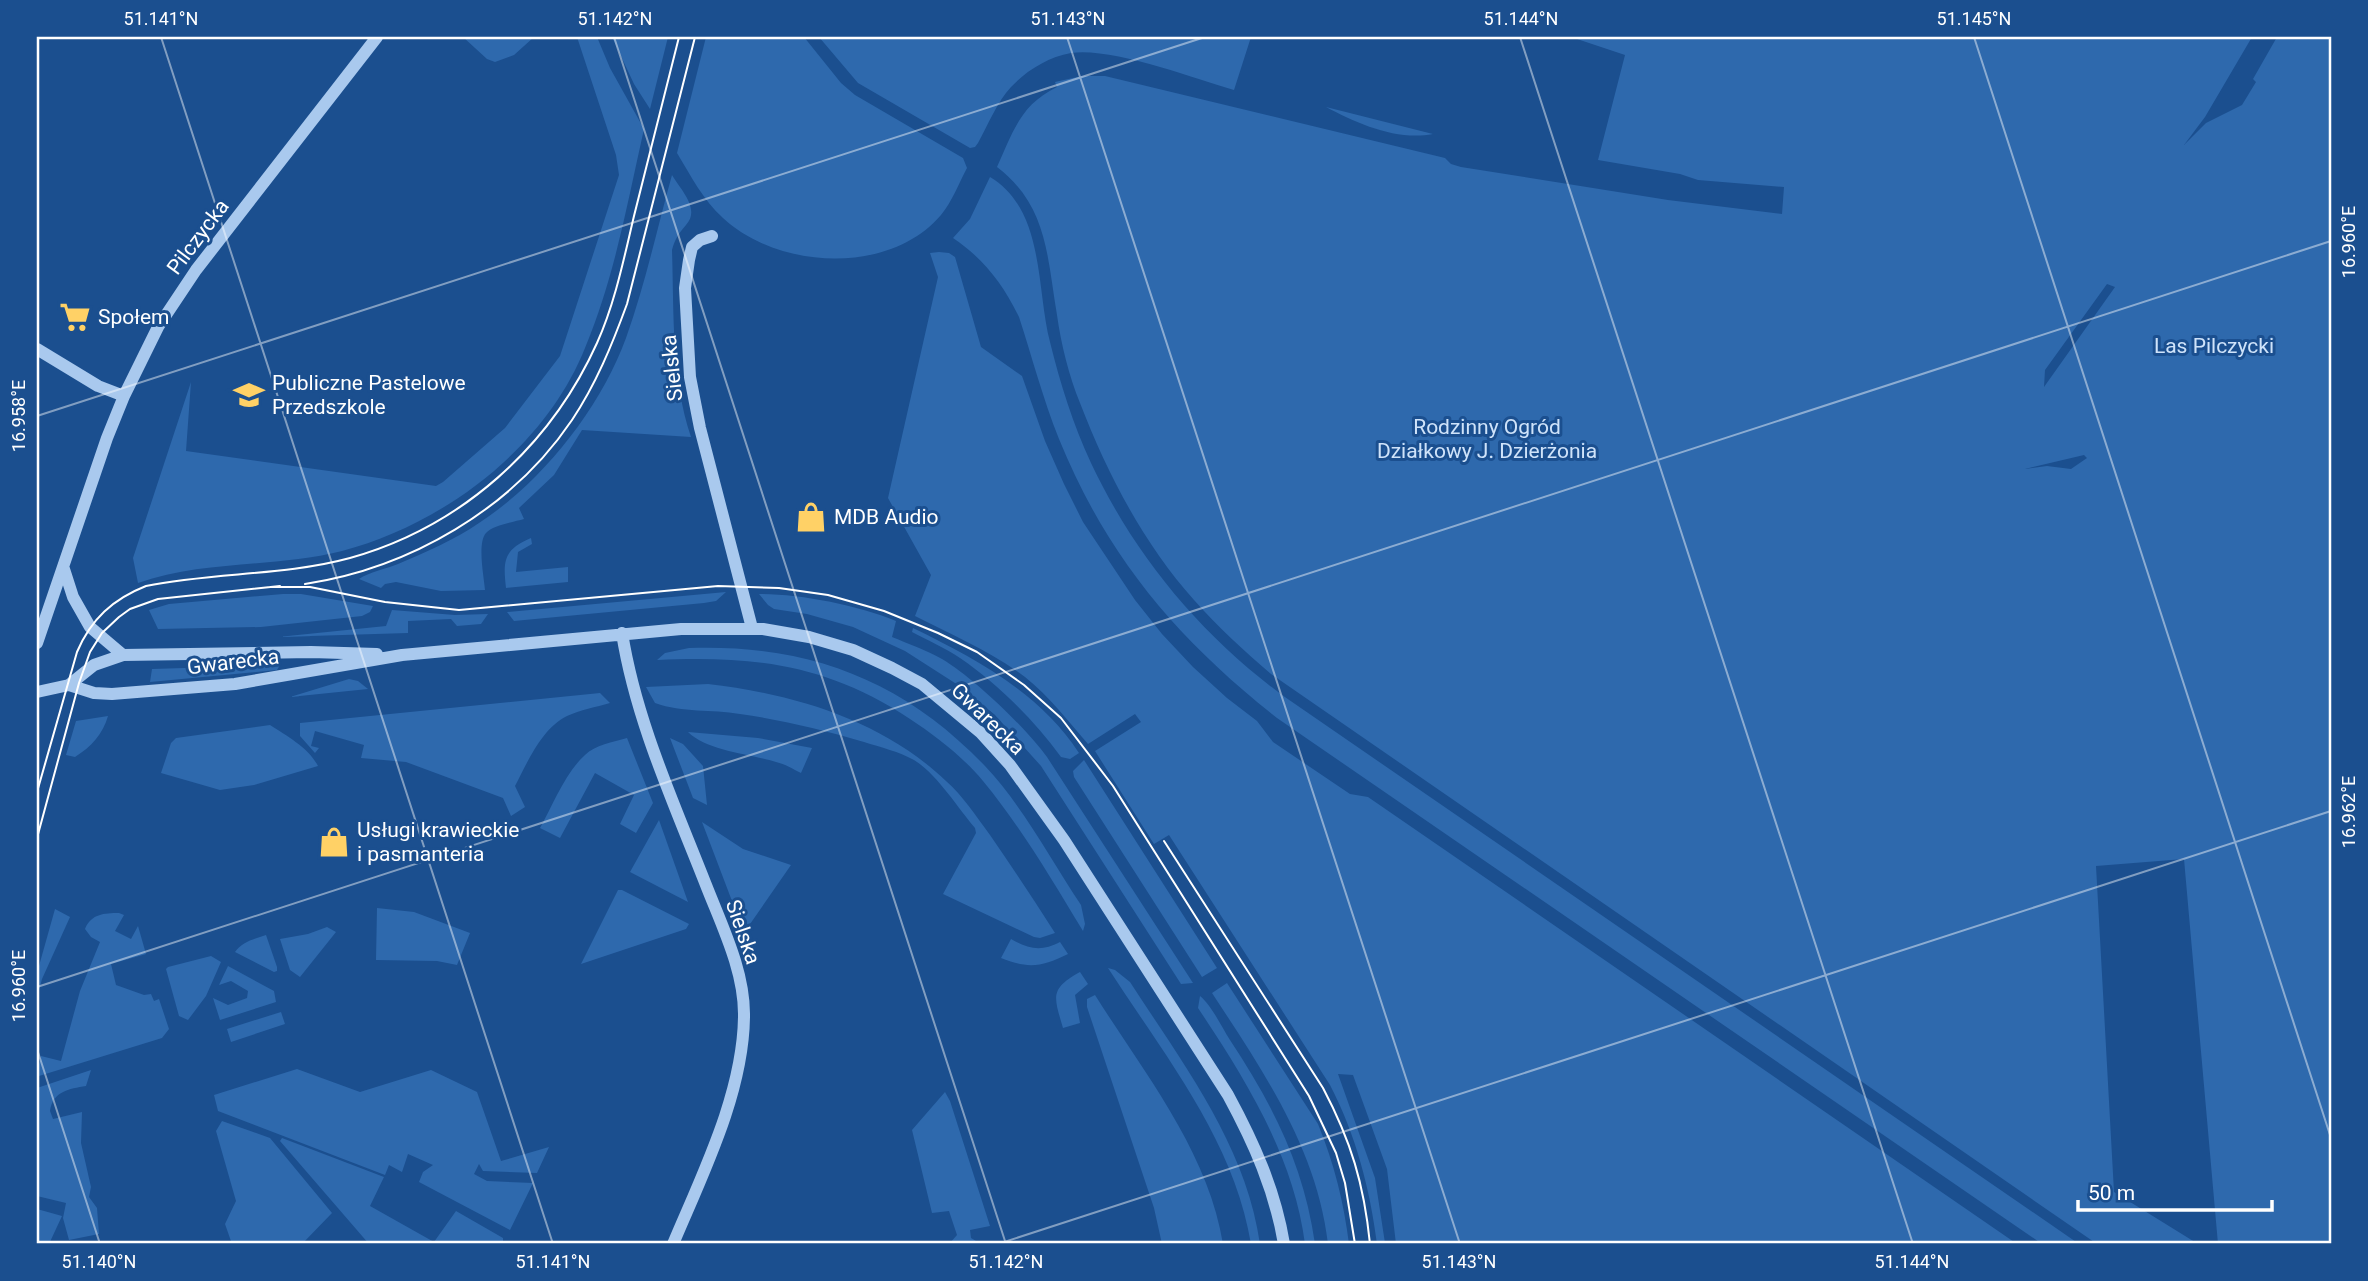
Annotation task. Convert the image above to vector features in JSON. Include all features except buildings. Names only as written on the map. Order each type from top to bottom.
[{"type":"street","name":"Pilczycka","points":[[37,643],[105,444],[124,396],[158,327],[196,270],[377,37]]},
{"type":"street","name":"Sielska","points":[[712,236],[700,240],[692,247],[689,260],[685,288],[690,377],[700,428],[752,628]]},
{"type":"street","points":[[37,349],[98,386],[124,396]]},
{"type":"street","points":[[64,569],[73,597],[90,627],[123,654]]},
{"type":"street","name":"Gwarecka","points":[[69,685],[94,693],[111,694],[235,684],[402,655],[681,629],[752,628],[810,637],[853,650],[922,684],[981,733],[1010,765],[1064,840],[1228,1095],[1249,1134],[1272,1191],[1284,1244]]},
{"type":"street","name":"Sielska","points":[[622,633],[628,670],[643,722],[724,933],[743,990],[743,1043],[732,1097],[673,1244]]},
{"type":"street","name":"Gwarecka","points":[[37,692],[69,685],[94,665],[123,654],[311,652],[402,655]]},
{"type":"green space","points":[[463,37],[534,37],[514,55],[495,62],[487,59]]},
{"type":"green space","points":[[577,37],[597,37],[610,68],[644,129],[619,240],[595,321],[567,384],[545,418],[487,477],[417,522],[380,539],[317,556],[213,567],[138,583],[133,558],[191,382],[186,451],[436,486],[505,428],[560,356],[619,175],[616,155]]},
{"type":"green space","points":[[612,37],[668,37],[650,109],[634,84]]},
{"type":"green space","points":[[706,37],[804,37],[841,83],[855,95],[963,158],[967,168],[945,210],[919,234],[893,248],[864,256],[803,256],[774,248],[746,235],[723,218],[709,203],[677,153]]},
{"type":"green space","points":[[819,37],[1251,37],[1234,90],[1152,65],[1108,55],[1071,53],[1046,61],[1011,87],[978,143],[970,148],[858,83]]},
{"type":"green space","points":[[1571,37],[2252,37],[2205,117],[2184,145],[2206,123],[2242,105],[2256,82],[2253,79],[2277,37],[2331,37],[2331,1244],[2218,1244],[2184,859],[2096,866],[2114,1192],[2198,1244],[2097,1244],[1271,674],[1194,600],[1158,555],[1128,506],[1102,455],[1072,382],[1061,337],[1047,253],[1036,216],[1014,182],[997,167],[1019,121],[1034,102],[1057,87],[1055,82],[1082,76],[1105,76],[1445,158],[1451,164],[1461,167],[1668,200],[1782,214],[1784,187],[1698,180],[1680,174],[1598,160],[1625,55]],"holes":[[[2107,284],[2115,287],[2044,387],[2045,370]],[[2084,455],[2087,458],[2071,469],[2047,466],[2025,469]]]},
{"type":"green space","points":[[1326,107],[1433,134],[1419,136],[1378,130]]},
{"type":"green space","points":[[672,175],[688,199],[691,212],[690,219],[672,250],[677,368],[691,437],[582,430],[554,475],[519,508],[524,519],[498,526],[486,533],[481,552],[485,590],[441,591],[396,582],[385,584],[381,588],[359,579],[429,550],[479,523],[525,487],[566,442],[601,391],[626,338]]},
{"type":"green space","points":[[990,177],[1008,191],[1021,209],[1029,229],[1054,357],[1073,418],[1091,463],[1108,497],[1149,561],[1172,591],[1223,646],[1282,695],[2079,1244],[2042,1244],[1277,718],[1208,658],[1148,593],[1099,521],[1059,439],[1013,305],[983,263],[953,238],[970,219]]},
{"type":"green space","points":[[939,252],[955,257],[981,347],[1022,376],[1045,441],[1083,522],[1135,600],[1193,667],[1257,721],[1273,742],[1350,794],[1368,797],[2017,1244],[1396,1244],[1387,1169],[1353,1075],[1338,1074],[1375,1178],[1385,1243],[1377,1244],[1361,1163],[1330,1085],[1169,835],[1154,844],[1095,751],[1141,722],[1135,714],[1088,744],[1050,700],[1025,677],[985,652],[915,616],[931,575],[888,498],[938,277],[930,253]]},
{"type":"green space","points":[[531,538],[532,544],[518,552],[516,572],[568,567],[568,582],[506,588],[507,557],[515,547]]},
{"type":"green space","points":[[726,592],[716,601],[704,603],[514,621],[507,612]]},
{"type":"green space","points":[[301,594],[373,606],[370,612],[362,616],[261,627],[158,629],[149,610],[169,604]]},
{"type":"green space","points":[[759,594],[829,602],[896,621],[892,637],[942,659],[983,690],[1047,757],[1193,983],[1181,984],[1041,766],[995,715],[958,685],[905,651],[853,627],[807,614],[774,609]]},
{"type":"green space","points":[[392,610],[455,615],[488,614],[481,624],[457,626],[451,619],[408,621],[408,633],[278,637],[386,626]]},
{"type":"green space","points":[[913,628],[983,665],[1026,695],[1064,732],[1079,753],[1070,759],[1061,757],[1002,691],[960,658],[912,632]]},
{"type":"green space","points":[[689,648],[732,648],[813,661],[886,689],[920,710],[953,736],[999,781],[1036,833],[1081,905],[1085,924],[1083,931],[1036,854],[997,799],[967,764],[930,732],[849,686],[789,667],[726,660],[657,660],[665,653]]},
{"type":"green space","points":[[280,665],[277,670],[150,682],[152,669]]},
{"type":"green space","points":[[349,679],[358,681],[368,689],[290,697]]},
{"type":"green space","points":[[708,684],[772,695],[835,713],[865,726],[921,760],[969,806],[1055,933],[1040,938],[1034,937],[943,894],[976,833],[975,828],[938,782],[914,760],[864,742],[787,722],[666,706],[655,703],[646,687]]},
{"type":"green space","points":[[600,693],[610,703],[567,716],[543,737],[515,786],[525,807],[511,816],[503,798],[406,762],[361,758],[364,745],[315,731],[311,746],[319,748],[315,753],[300,736],[300,723]]},
{"type":"green space","points":[[108,716],[100,734],[91,744],[75,757],[66,755],[76,721]]},
{"type":"green space","points":[[270,725],[303,748],[318,766],[254,785],[220,790],[161,773],[171,743],[176,738]]},
{"type":"green space","points":[[688,732],[758,738],[812,748],[801,773],[779,763],[706,744]]},
{"type":"green space","points":[[627,738],[653,803],[636,833],[620,824],[634,795],[595,773],[560,838],[540,828],[565,780],[578,762],[604,744]]},
{"type":"green space","points":[[670,738],[683,744],[703,766],[707,805],[693,798]]},
{"type":"green space","points":[[1084,760],[1217,968],[1202,977],[1074,777],[1073,771]]},
{"type":"green space","points":[[659,820],[688,902],[630,872]]},
{"type":"green space","points":[[702,822],[743,849],[791,865],[748,927],[743,930]]},
{"type":"green space","points":[[618,890],[689,924],[686,929],[581,964]]},
{"type":"green space","points":[[377,908],[414,912],[470,933],[457,965],[437,961],[376,960]]},
{"type":"green space","points":[[55,909],[70,917],[42,979],[37,998],[37,973]]},
{"type":"green space","points":[[99,915],[124,915],[115,931],[131,939],[138,926],[146,954],[111,964],[116,985],[144,995],[151,994],[154,1001],[159,999],[169,1029],[162,1038],[39,1076],[37,1073],[41,1056],[61,1061],[80,991],[100,942],[91,937],[85,929],[91,920]]},
{"type":"green space","points":[[327,927],[336,932],[300,977],[290,970],[280,939]]},
{"type":"green space","points":[[266,935],[277,967],[274,972],[235,952],[245,943]]},
{"type":"green space","points":[[1011,939],[1035,948],[1060,942],[1068,954],[1042,964],[1019,964],[1001,958]]},
{"type":"green space","points":[[211,956],[221,962],[206,996],[188,1020],[179,1016],[166,969]]},
{"type":"green space","points":[[228,966],[274,991],[276,1002],[220,1020],[213,998],[228,1005],[247,998],[248,991],[231,981],[219,985]]},
{"type":"green space","points":[[1108,968],[1130,982],[1210,1107],[1241,1173],[1253,1208],[1260,1244],[1251,1244],[1242,1206],[1213,1134],[1173,1066]]},
{"type":"green space","points":[[1080,972],[1088,984],[1075,995],[1080,1023],[1063,1028],[1056,995],[1063,984]]},
{"type":"green space","points":[[1227,983],[1318,1124],[1338,1183],[1349,1244],[1328,1244],[1322,1209],[1300,1143],[1268,1082],[1212,993]]},
{"type":"green space","points":[[1095,995],[1189,1145],[1204,1177],[1223,1244],[1162,1244],[1154,1208],[1087,1007],[1087,999]]},
{"type":"green space","points":[[1200,996],[1246,1064],[1273,1113],[1295,1162],[1315,1244],[1305,1244],[1299,1212],[1279,1150],[1250,1091],[1198,1008]]},
{"type":"green space","points":[[281,1012],[285,1024],[231,1042],[227,1029]]},
{"type":"green space","points":[[297,1069],[360,1092],[431,1070],[477,1092],[501,1161],[549,1147],[537,1173],[483,1171],[479,1164],[474,1174],[487,1181],[533,1183],[510,1230],[419,1182],[423,1172],[433,1165],[408,1154],[402,1172],[389,1165],[385,1175],[218,1111],[214,1095]]},
{"type":"green space","points":[[91,1070],[86,1086],[58,1095],[50,1111],[53,1119],[82,1112],[81,1143],[91,1187],[89,1197],[97,1208],[99,1234],[69,1240],[63,1218],[66,1203],[37,1196],[37,1088]]},
{"type":"green space","points":[[945,1092],[990,1226],[970,1230],[971,1238],[981,1244],[949,1244],[957,1235],[949,1211],[932,1213],[912,1130]]},
{"type":"green space","points":[[222,1121],[270,1138],[332,1213],[302,1244],[232,1244],[225,1224],[236,1201],[216,1131]]},
{"type":"green space","points":[[282,1138],[384,1177],[370,1206],[434,1242],[456,1211],[503,1238],[503,1242],[369,1244],[280,1141]]},
{"type":"green space","points":[[37,1209],[62,1216],[49,1244],[37,1244]]},
{"type":"tram line","points":[[37,792],[77,652],[96,620],[113,604],[146,586],[325,564],[391,544],[429,526],[465,504],[498,478],[527,449],[554,416],[577,381],[597,343],[609,312],[679,37]]},
{"type":"tram line","points":[[305,584],[383,564],[420,549],[455,529],[489,507],[520,481],[548,452],[572,420],[603,364],[627,304],[695,37]]},
{"type":"tram line","points":[[37,838],[79,683],[90,652],[102,633],[130,609],[158,599],[280,586]]},
{"type":"tram line","points":[[270,587],[310,587],[385,602],[459,610],[718,586],[779,588],[828,595],[884,611],[977,652],[1024,685],[1061,718],[1113,786],[1309,1096],[1336,1153],[1345,1183],[1355,1244]]},
{"type":"tram line","points":[[1164,841],[1323,1088],[1355,1163],[1370,1244]]},
{"type":"place","name":"Społem","points":[[75,317]]},
{"type":"place","name":"Publiczne Pastelowe Przedszkole","points":[[249,395]]},
{"type":"place","name":"MDB Audio","points":[[811,517]]},
{"type":"place","name":"Usługi krawieckie i pasmanteria","points":[[334,842]]},
{"type":"park label","name":"Las Pilczycki","points":[[2214,346]]},
{"type":"park label","name":"Rodzinny Ogród Działkowy J. Dzierżonia","points":[[1487,439]]}]
